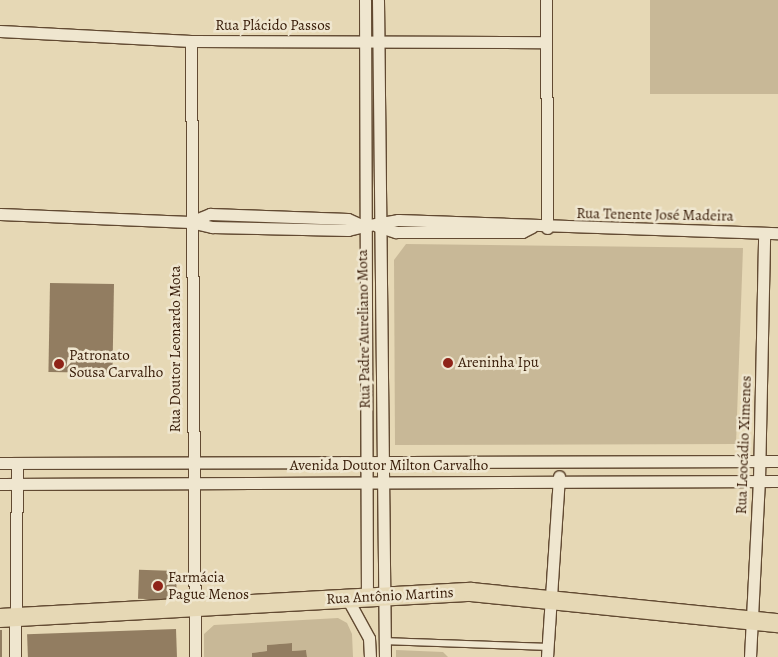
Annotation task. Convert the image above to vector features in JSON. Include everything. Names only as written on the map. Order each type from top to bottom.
[{"type":"main road","name":"Rua Antônio Martins","points":[[7,618],[194,610],[387,595],[471,592],[552,598],[778,623]]},
{"type":"street","name":"Rua Padre Aureliano Mota","points":[[366,0],[372,42],[387,595],[384,657]]},
{"type":"street","name":"Rua Padre Aureliano Mota","points":[[367,597],[364,226],[372,42],[378,0]]},
{"type":"street","points":[[546,0],[547,228]]},
{"type":"street","name":"Rua Plácido Passos","points":[[0,31],[191,41],[546,42]]},
{"type":"street","name":"Rua Doutor Leonardo Mota","points":[[191,41],[190,222],[194,657]]},
{"type":"street","name":"Rua Tenente José Madeira","points":[[0,214],[190,222],[210,214],[348,219],[364,226],[377,226],[398,220],[522,222],[532,227],[547,228],[778,233]]},
{"type":"street","name":"Rua Leocádio Ximenes","points":[[750,657],[760,481],[764,233]]},
{"type":"street","name":"Avenida Doutor Milton Carvalho","points":[[0,463],[365,462],[559,465],[778,461]]},
{"type":"street","points":[[15,657],[7,618],[17,462]]},
{"type":"street","points":[[547,652],[552,598],[559,465]]},
{"type":"street","name":"Avenida Doutor Milton Carvalho","points":[[0,484],[366,480],[558,482],[778,480]]},
{"type":"street","points":[[347,598],[369,638],[370,657]]},
{"type":"lane","points":[[385,641],[547,652]]},
{"type":"shaded area","points":[[650,0],[778,0],[778,94],[650,94]]},
{"type":"shaded area","points":[[406,244],[743,248],[736,444],[395,445],[394,260]]},
{"type":"shaded area","points":[[338,618],[347,623],[352,634],[353,657],[307,657],[306,650],[292,651],[291,643],[267,645],[267,651],[252,653],[252,657],[204,657],[204,634],[214,625]]},
{"type":"shaded area","points":[[396,650],[443,652],[448,657],[396,657]]},
{"type":"building","points":[[50,283],[114,284],[112,373],[48,372]]},
{"type":"building","name":"Farmácia Pague Menos","points":[[139,570],[177,571],[176,600],[138,599]]},
{"type":"building","points":[[176,629],[177,657],[28,657],[27,634]]},
{"type":"building","points":[[0,630],[2,630],[2,657],[0,657]]},
{"type":"building","points":[[292,643],[292,651],[306,650],[307,657],[252,657],[252,653],[267,651],[267,645]]},
{"type":"place","name":"Areninha Ipu","points":[[448,363]]},
{"type":"place","name":"Patronato Sousa Carvalho","points":[[59,364]]},
{"type":"place","name":"Farmácia Pague Menos","points":[[158,586]]}]
